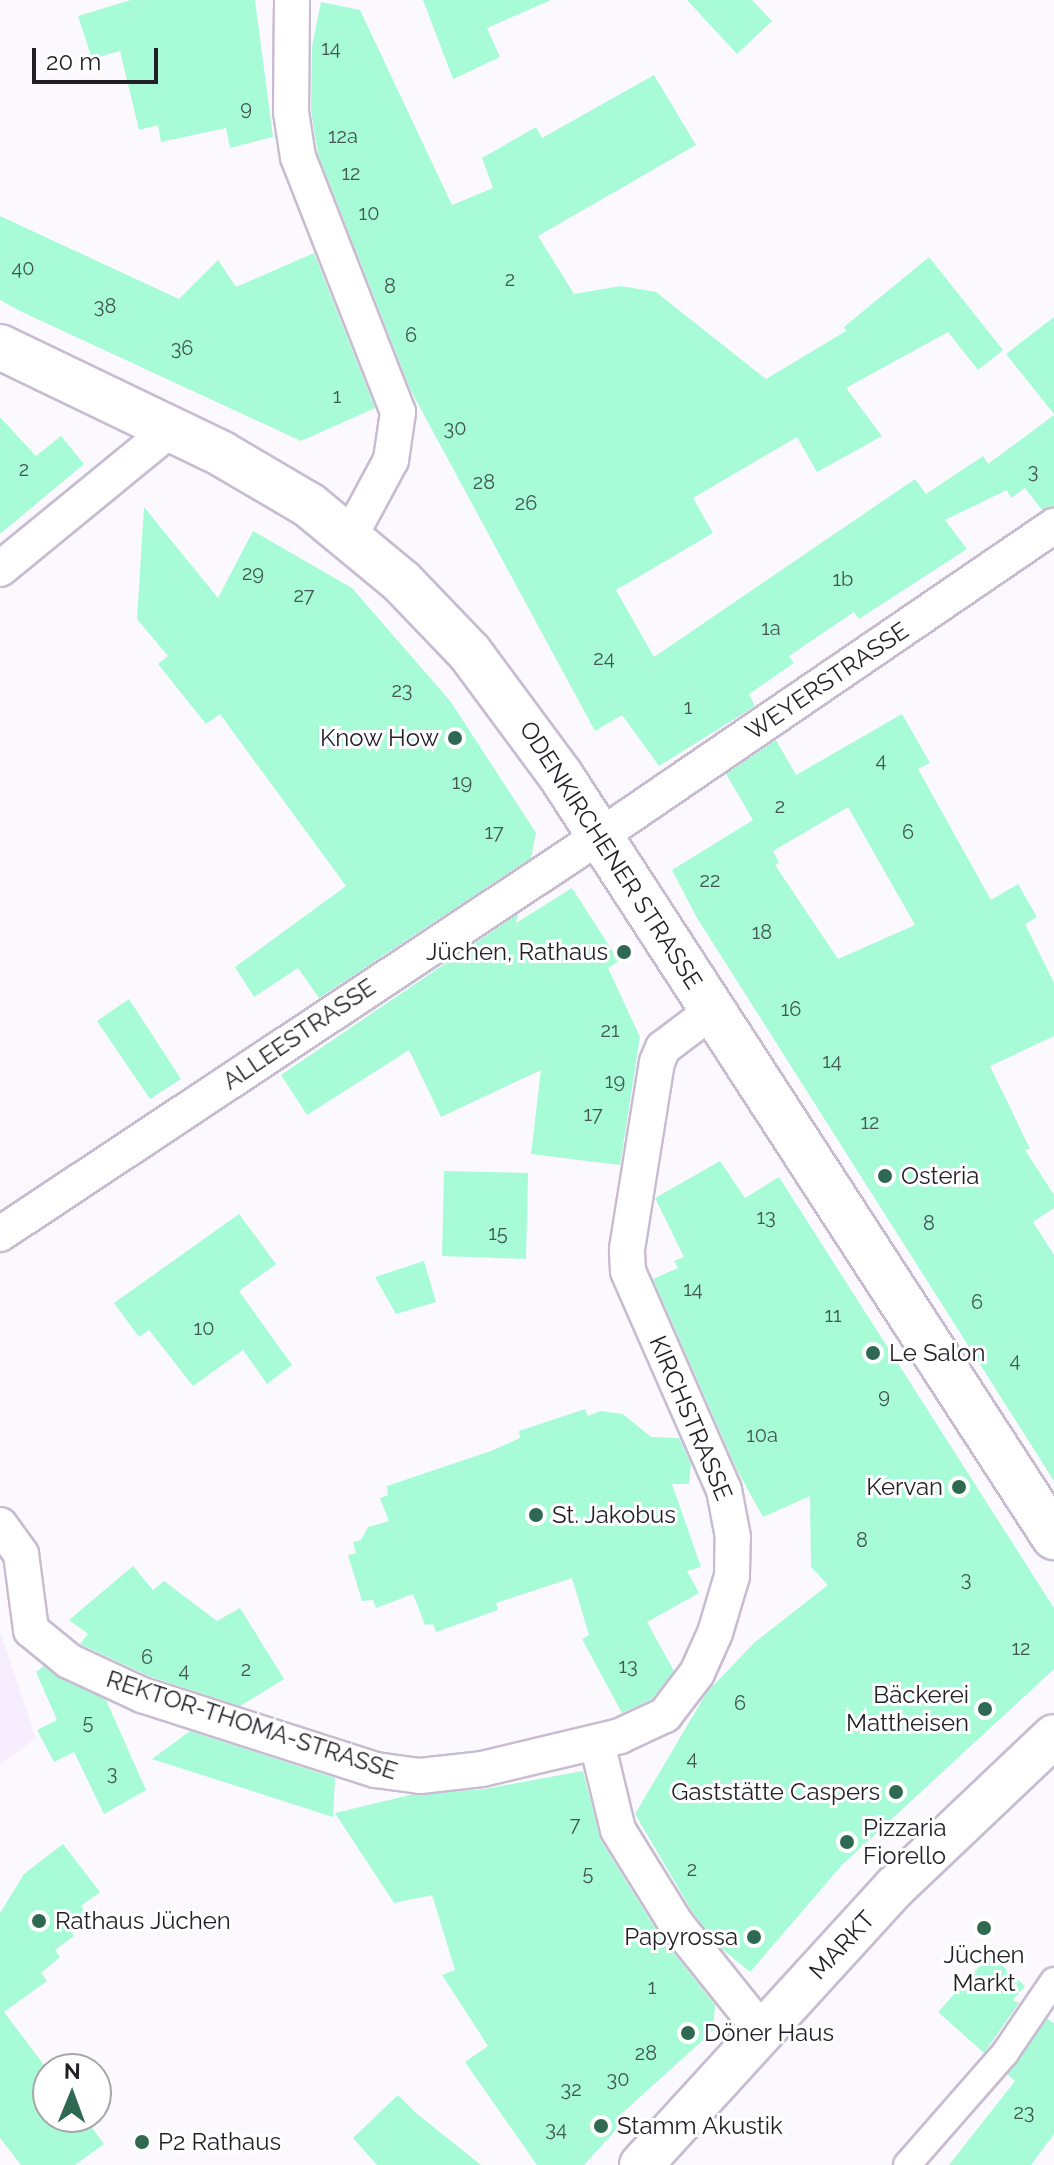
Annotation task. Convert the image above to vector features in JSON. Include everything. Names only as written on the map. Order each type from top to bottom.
[{"type":"main road","name":"ODENKIRCHENER STRASSE","points":[[0,347],[172,428],[268,479],[350,536],[420,598],[487,671],[600,836],[1054,1537]]},
{"type":"street","points":[[292,0],[290,99],[298,157],[398,412],[391,460],[350,536]]},
{"type":"street","points":[[0,569],[172,428]]},
{"type":"street","name":"WEYERSTRASSE","points":[[600,836],[1054,526]]},
{"type":"street","name":"ALLEESTRASSE","points":[[0,1234],[600,836]]},
{"type":"street","name":"KIRCHSTRASSE","points":[[597,1743],[644,1727],[680,1700],[715,1633],[733,1562],[724,1490],[628,1271],[629,1225],[657,1062],[663,1048],[712,1011]]},
{"type":"street","name":"REKTOR-THOMA-STRASSE","points":[[0,1525],[21,1554],[28,1623],[36,1637],[69,1661],[142,1695],[405,1775],[482,1769],[597,1743]]},
{"type":"street","name":"MARKT","points":[[641,2165],[895,1887],[1054,1736]]},
{"type":"street","points":[[597,1743],[618,1830],[677,1925],[762,2031]]},
{"type":"street","points":[[907,2165],[1005,2053],[1054,1981]]},
{"type":"shaded area","points":[[0,1632],[36,1738],[0,1765]]},
{"type":"building","points":[[131,0],[255,0],[273,137],[230,148],[226,128],[161,142],[158,125],[139,130],[120,51],[92,59],[78,16]]},
{"type":"building","points":[[423,0],[551,0],[487,28],[500,57],[453,79]]},
{"type":"building","points":[[687,0],[752,0],[772,21],[737,54]]},
{"type":"building","points":[[321,2],[360,10],[452,205],[493,188],[482,158],[536,127],[542,138],[654,75],[696,145],[538,236],[574,294],[621,286],[656,292],[766,379],[846,331],[844,327],[929,257],[1003,350],[978,370],[948,332],[846,388],[882,436],[817,472],[797,437],[693,498],[713,533],[616,590],[654,657],[915,479],[926,494],[983,456],[988,464],[1054,415],[1054,506],[1042,510],[1025,488],[1011,498],[1007,490],[945,520],[967,549],[859,619],[854,612],[789,656],[794,663],[749,694],[755,706],[659,766],[622,715],[595,731],[411,391],[318,154],[311,111],[312,46]]},
{"type":"building","points":[[0,216],[179,299],[218,260],[236,287],[314,253],[375,408],[301,441],[22,312],[0,300]]},
{"type":"building","points":[[1054,317],[1054,414],[1006,354]]},
{"type":"building","points":[[0,417],[36,456],[61,436],[84,464],[0,534]]},
{"type":"building","points":[[144,507],[218,598],[253,531],[352,588],[451,702],[536,833],[531,858],[319,998],[298,968],[254,997],[235,967],[346,886],[220,714],[206,724],[158,664],[168,656],[137,619]]},
{"type":"building","points":[[902,714],[930,763],[918,769],[991,900],[1018,884],[1037,917],[1025,924],[1054,983],[1054,1036],[990,1066],[1030,1149],[1025,1150],[1054,1195],[1054,1208],[1033,1222],[1054,1255],[1054,1481],[697,918],[672,870],[753,820],[726,774],[776,740],[796,775]],"holes":[[[848,807],[915,925],[838,959],[775,865],[779,863],[773,851]]]},
{"type":"building","points":[[572,888],[619,961],[608,968],[640,1037],[620,1165],[531,1154],[541,1070],[441,1117],[409,1050],[307,1115],[281,1075],[518,914],[516,923]]},
{"type":"building","points":[[129,999],[181,1079],[150,1099],[97,1021]]},
{"type":"building","points":[[720,1161],[745,1198],[779,1177],[1054,1608],[1054,1669],[842,1865],[750,1972],[721,1948],[693,1913],[635,1814],[707,1692],[755,1642],[828,1585],[811,1567],[810,1496],[763,1517],[737,1470],[653,1279],[678,1268],[674,1261],[684,1257],[655,1198]]},
{"type":"building","points":[[444,1171],[528,1173],[526,1259],[442,1256]]},
{"type":"building","points":[[239,1214],[276,1264],[239,1291],[292,1365],[267,1384],[243,1350],[193,1386],[149,1330],[139,1337],[114,1303]]},
{"type":"building","points":[[424,1261],[436,1302],[396,1314],[375,1277]]},
{"type":"building","name":"St. Jakobus","points":[[585,1409],[588,1416],[600,1411],[623,1414],[651,1437],[679,1438],[691,1464],[689,1484],[672,1484],[701,1567],[687,1571],[699,1593],[647,1622],[674,1671],[652,1699],[622,1713],[582,1639],[589,1635],[572,1578],[496,1603],[498,1610],[436,1632],[433,1624],[425,1625],[413,1594],[376,1608],[373,1600],[362,1601],[348,1555],[356,1553],[353,1542],[361,1540],[368,1527],[389,1521],[380,1498],[388,1495],[387,1486],[491,1451],[520,1438],[519,1431]]},
{"type":"building","points":[[133,1566],[153,1590],[164,1581],[217,1621],[240,1608],[284,1679],[240,1706],[149,1676],[80,1644],[88,1634],[69,1620]]},
{"type":"building","points":[[44,1666],[106,1700],[146,1790],[104,1814],[74,1752],[54,1762],[37,1730],[57,1720],[36,1672]]},
{"type":"building","points":[[190,1731],[335,1778],[333,1817],[152,1759]]},
{"type":"building","points":[[583,1771],[601,1841],[660,1936],[715,2005],[713,2031],[620,2115],[625,2120],[584,2165],[537,2165],[465,2062],[488,2046],[442,1975],[455,1970],[432,1895],[394,1903],[335,1813],[410,1795],[484,1789]]},
{"type":"building","points":[[63,1844],[100,1892],[81,1906],[87,1914],[68,1929],[74,1936],[55,1950],[60,1957],[41,1973],[47,1981],[4,2012],[35,2053],[32,2053],[32,2133],[96,2133],[104,2144],[75,2165],[21,2165],[0,2138],[0,1913],[24,1874]]},
{"type":"building","points":[[990,1955],[1025,1986],[1013,2000],[1019,2003],[984,2053],[938,2012]]},
{"type":"building","points":[[1047,2019],[1054,2023],[1054,2134],[1031,2165],[949,2165],[1015,2081],[1007,2074]]},
{"type":"building","points":[[398,2095],[481,2165],[377,2165],[353,2138]]},
{"type":"place","name":"Know How","points":[[455,738]]},
{"type":"place","name":"Jüchen, Rathaus","points":[[624,952]]},
{"type":"place","name":"Osteria","points":[[885,1176]]},
{"type":"place","name":"Le Salon","points":[[873,1353]]},
{"type":"place","name":"Kervan","points":[[959,1487]]},
{"type":"place","name":"St. Jakobus","points":[[536,1515]]},
{"type":"place","name":"Bäckerei Mattheisen","points":[[985,1709]]},
{"type":"place","name":"Gaststätte Caspers","points":[[896,1792]]},
{"type":"place","name":"Pizzaria Fiorello","points":[[847,1842]]},
{"type":"place","name":"Rathaus Jüchen","points":[[39,1921]]},
{"type":"place","name":"Jüchen Markt","points":[[984,1928]]},
{"type":"place","name":"Papyrossa","points":[[754,1937]]},
{"type":"place","name":"Döner Haus","points":[[688,2033]]},
{"type":"place","name":"Stamm Akustik","points":[[601,2126]]},
{"type":"place","name":"P2 Rathaus","points":[[142,2142]]}]
